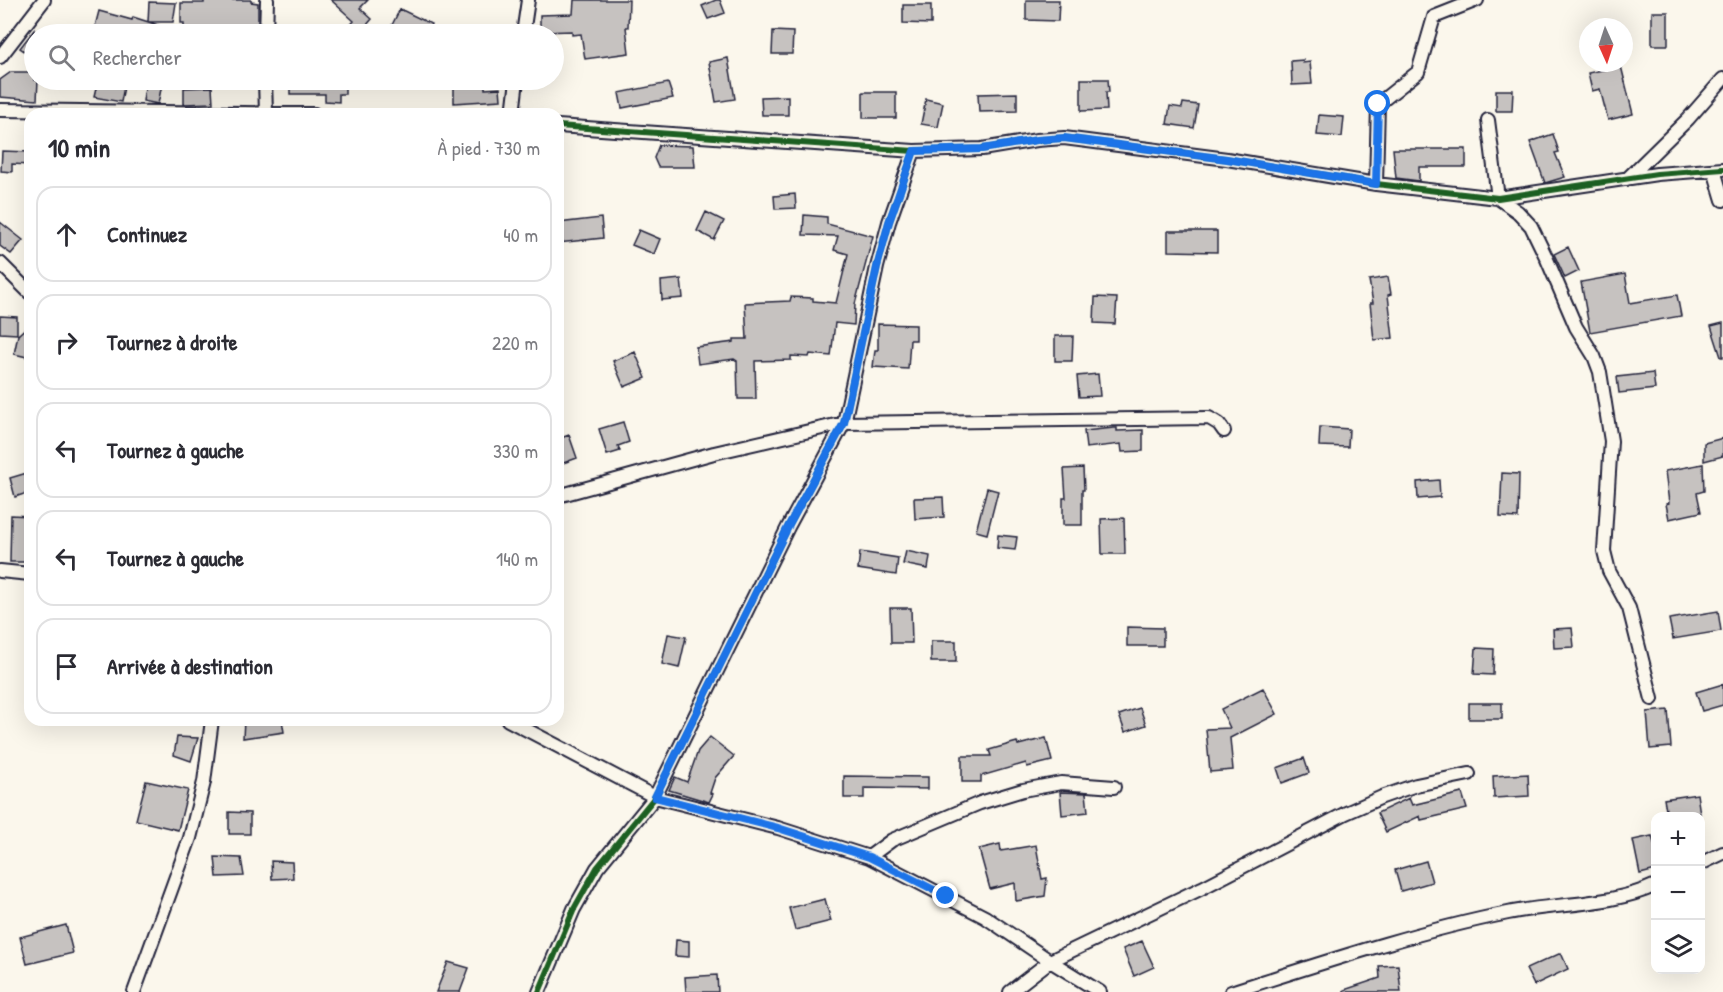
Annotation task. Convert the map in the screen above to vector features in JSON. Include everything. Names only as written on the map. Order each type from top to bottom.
[{"type":"street","points":[[25,24],[44,0]]},
{"type":"street","points":[[266,24],[267,0]]},
{"type":"street","points":[[524,24],[528,0]]},
{"type":"street","points":[[1376,184],[1378,104],[1418,72],[1434,17],[1477,0]]},
{"type":"street","points":[[0,57],[24,26]]},
{"type":"street","points":[[1627,179],[1688,119],[1723,79]]},
{"type":"street","points":[[265,90],[266,108]]},
{"type":"street","points":[[514,108],[516,90]]},
{"type":"street","points":[[0,110],[24,110]]},
{"type":"street","points":[[1488,120],[1498,198],[1518,212],[1531,225],[1576,327],[1594,356],[1600,372],[1611,441],[1604,551],[1609,571],[1629,608],[1652,699]]},
{"type":"street","points":[[564,126],[914,151],[982,149],[1064,138],[1227,159],[1376,184],[1498,198],[1627,179],[1718,169],[1723,200]]},
{"type":"street","points":[[539,992],[574,909],[597,868],[655,797],[783,538],[844,423],[877,267],[889,222],[914,151]]},
{"type":"street","points":[[0,263],[24,287]]},
{"type":"street","points":[[564,494],[714,453],[844,423],[1209,418],[1219,424],[1224,431]]},
{"type":"street","points":[[0,571],[24,573]]},
{"type":"street","points":[[134,992],[189,838],[204,782],[211,726]]},
{"type":"street","points":[[519,726],[655,797],[778,828],[869,857],[985,917],[1050,962],[1100,992]]},
{"type":"street","points":[[1010,992],[1050,962],[1364,805],[1416,785],[1469,774]]},
{"type":"street","points":[[869,857],[892,840],[980,803],[1023,790],[1061,783],[1114,787]]},
{"type":"street","points":[[1705,862],[1723,853]]},
{"type":"street","points":[[1231,992],[1395,940],[1509,913],[1635,894],[1651,887]]},
{"type":"building","points":[[204,0],[251,0],[251,2],[258,3],[258,24],[181,23],[181,3],[204,3]]},
{"type":"building","points":[[331,0],[368,0],[360,8],[372,19],[368,24],[351,24],[354,21]]},
{"type":"building","points":[[574,0],[629,0],[628,27],[626,27],[629,53],[585,59],[581,34],[572,35],[572,31],[564,31],[564,24],[540,24],[540,15],[573,14]]},
{"type":"building","points":[[720,0],[725,13],[708,19],[702,6]]},
{"type":"building","points":[[1026,0],[1059,0],[1058,21],[1026,20]]},
{"type":"building","points":[[149,2],[176,3],[173,22],[148,22]]},
{"type":"building","points":[[903,5],[931,5],[931,24],[903,23]]},
{"type":"building","points":[[400,9],[431,24],[392,24]]},
{"type":"building","points":[[99,11],[132,20],[133,17],[155,24],[96,24]]},
{"type":"building","points":[[1652,12],[1668,12],[1668,45],[1652,45]]},
{"type":"building","points":[[773,31],[793,32],[792,54],[772,54]]},
{"type":"building","points":[[728,58],[735,99],[716,102],[709,62]]},
{"type":"building","points":[[1303,60],[1303,63],[1310,62],[1312,84],[1292,85],[1291,61]]},
{"type":"building","points":[[11,72],[24,72],[24,90],[38,90],[37,100],[0,97],[0,80]]},
{"type":"building","points":[[1622,72],[1633,114],[1608,120],[1600,89],[1592,91],[1588,73]]},
{"type":"building","points":[[1081,79],[1108,79],[1107,110],[1081,111]]},
{"type":"building","points":[[668,83],[673,98],[622,108],[619,93]]},
{"type":"building","points":[[96,90],[123,90],[121,102],[94,97]]},
{"type":"building","points":[[145,90],[161,90],[158,104],[143,101]]},
{"type":"building","points":[[184,90],[212,90],[213,103],[184,104]]},
{"type":"building","points":[[290,90],[345,90],[345,94],[339,94],[339,102],[325,101],[325,94],[290,94]]},
{"type":"building","points":[[454,90],[500,90],[501,100],[454,103]]},
{"type":"building","points":[[1496,90],[1513,90],[1512,111],[1496,111]]},
{"type":"building","points":[[863,92],[896,92],[896,118],[863,118]]},
{"type":"building","points":[[1017,93],[1017,111],[979,112],[978,94]]},
{"type":"building","points":[[788,96],[788,115],[762,115],[761,97]]},
{"type":"building","points":[[926,99],[943,103],[938,127],[921,124]]},
{"type":"building","points":[[1183,103],[1198,105],[1194,128],[1167,124],[1170,106],[1182,108]]},
{"type":"building","points":[[1319,115],[1344,117],[1342,137],[1317,135]]},
{"type":"building","points":[[1553,134],[1559,152],[1555,153],[1565,177],[1545,183],[1530,142]]},
{"type":"building","points":[[659,145],[693,146],[695,167],[658,167],[654,158]]},
{"type":"building","points":[[1393,149],[1466,149],[1466,167],[1419,167],[1419,181],[1396,178]]},
{"type":"building","points":[[2,151],[24,152],[24,165],[12,164],[12,172],[1,171]]},
{"type":"building","points":[[795,194],[796,208],[775,209],[774,196]]},
{"type":"building","points":[[706,212],[724,221],[714,240],[697,231]]},
{"type":"building","points":[[804,215],[827,217],[827,224],[873,236],[855,304],[854,325],[835,323],[831,356],[810,354],[809,357],[791,356],[791,360],[755,361],[756,399],[738,399],[737,361],[734,359],[698,364],[696,347],[734,342],[734,339],[747,339],[745,303],[790,301],[791,297],[813,298],[813,301],[836,303],[848,254],[834,250],[838,236],[803,235]]},
{"type":"building","points":[[601,218],[603,238],[564,242],[564,222]]},
{"type":"building","points":[[0,222],[23,240],[11,254],[0,246]]},
{"type":"building","points":[[639,230],[660,239],[654,254],[632,245]]},
{"type":"building","points":[[1168,231],[1217,231],[1217,252],[1168,251]]},
{"type":"building","points":[[1568,247],[1579,271],[1565,278],[1554,254]]},
{"type":"building","points":[[1625,274],[1630,303],[1677,295],[1681,316],[1590,332],[1581,282]]},
{"type":"building","points":[[1388,277],[1393,338],[1374,340],[1370,303],[1373,303],[1369,280]]},
{"type":"building","points":[[681,279],[683,298],[662,300],[661,281]]},
{"type":"building","points":[[1095,297],[1117,298],[1115,324],[1094,323]]},
{"type":"building","points":[[0,316],[17,317],[17,334],[0,333]]},
{"type":"building","points":[[1723,323],[1723,357],[1721,357],[1711,326]]},
{"type":"building","points":[[878,324],[916,325],[916,340],[910,340],[908,369],[873,367],[875,350],[878,350]]},
{"type":"building","points":[[24,330],[24,356],[14,354],[18,335]]},
{"type":"building","points":[[1055,336],[1073,336],[1072,361],[1055,361]]},
{"type":"building","points":[[635,352],[646,378],[624,387],[613,361]]},
{"type":"building","points":[[1653,373],[1655,389],[1619,393],[1617,377]]},
{"type":"building","points":[[1098,374],[1100,396],[1079,397],[1077,376]]},
{"type":"building","points":[[623,422],[629,442],[618,446],[620,451],[607,455],[599,429]]},
{"type":"building","points":[[1320,427],[1349,429],[1348,447],[1319,446]]},
{"type":"building","points":[[1117,428],[1117,431],[1143,430],[1143,451],[1122,452],[1121,444],[1086,448],[1084,431]]},
{"type":"building","points":[[569,435],[577,458],[564,463],[564,437]]},
{"type":"building","points":[[1723,438],[1723,456],[1704,461],[1704,443]]},
{"type":"building","points":[[1703,464],[1704,491],[1697,493],[1701,512],[1669,519],[1665,471]]},
{"type":"building","points":[[1083,468],[1082,525],[1063,525],[1063,498],[1066,498],[1064,469]]},
{"type":"building","points":[[1502,473],[1519,474],[1518,518],[1500,517]]},
{"type":"building","points":[[24,474],[24,494],[15,497],[10,478]]},
{"type":"building","points":[[1439,480],[1440,497],[1418,499],[1417,482]]},
{"type":"building","points":[[987,488],[998,491],[987,534],[976,531]]},
{"type":"building","points":[[943,497],[944,517],[915,519],[914,498]]},
{"type":"building","points":[[11,515],[24,516],[24,562],[10,562]]},
{"type":"building","points":[[1124,518],[1125,554],[1102,554],[1101,519]]},
{"type":"building","points":[[998,535],[1017,537],[1015,550],[997,548]]},
{"type":"building","points":[[906,551],[930,556],[928,569],[903,564]]},
{"type":"building","points":[[860,552],[898,558],[896,575],[858,569]]},
{"type":"building","points":[[890,608],[911,608],[912,643],[891,643]]},
{"type":"building","points":[[1718,611],[1721,631],[1673,639],[1669,619]]},
{"type":"building","points":[[1127,627],[1163,628],[1163,646],[1127,646]]},
{"type":"building","points":[[1572,628],[1574,647],[1554,648],[1553,629]]},
{"type":"building","points":[[668,634],[686,637],[679,668],[662,664]]},
{"type":"building","points":[[931,641],[956,641],[956,662],[931,662]]},
{"type":"building","points":[[1476,648],[1494,649],[1493,675],[1474,674]]},
{"type":"building","points":[[1723,684],[1723,705],[1702,711],[1696,692]]},
{"type":"building","points":[[1263,688],[1277,714],[1230,738],[1233,770],[1210,772],[1206,729],[1230,728],[1221,709]]},
{"type":"building","points":[[1469,703],[1502,703],[1502,719],[1469,719]]},
{"type":"building","points":[[1140,708],[1146,725],[1125,732],[1119,715]]},
{"type":"building","points":[[1668,710],[1671,747],[1650,749],[1647,712]]},
{"type":"building","points":[[244,726],[283,726],[284,732],[243,738]]},
{"type":"building","points":[[177,737],[198,738],[191,761],[174,755]]},
{"type":"building","points":[[710,737],[734,756],[715,778],[710,793],[713,794],[709,802],[669,790],[675,777],[687,782],[698,751]]},
{"type":"building","points":[[1046,738],[1052,761],[1027,767],[1026,763],[981,776],[981,782],[962,782],[962,756],[991,756],[989,750],[1017,742],[1018,745]]},
{"type":"building","points":[[1304,758],[1309,773],[1282,783],[1277,768]]},
{"type":"building","points":[[1528,774],[1529,796],[1494,798],[1493,776]]},
{"type":"building","points":[[844,776],[928,777],[928,789],[864,788],[864,798],[844,798]]},
{"type":"building","points":[[146,781],[188,790],[178,830],[136,820]]},
{"type":"building","points":[[1060,792],[1086,793],[1088,812],[1062,815]]},
{"type":"building","points":[[1462,793],[1467,809],[1421,820],[1420,816],[1386,832],[1377,813],[1409,798],[1412,805]]},
{"type":"building","points":[[1697,794],[1700,812],[1666,812],[1664,799]]},
{"type":"building","points":[[229,812],[250,813],[250,834],[229,834]]},
{"type":"building","points":[[1651,836],[1651,871],[1640,874],[1633,840]]},
{"type":"building","points":[[1000,844],[1001,851],[1036,845],[1042,879],[1047,878],[1045,896],[1016,901],[1015,883],[990,889],[979,849]]},
{"type":"building","points":[[215,857],[241,858],[244,876],[217,877]]},
{"type":"building","points":[[271,861],[292,862],[293,878],[272,879]]},
{"type":"building","points":[[1426,861],[1432,882],[1401,891],[1395,870]]},
{"type":"building","points":[[825,899],[831,921],[795,930],[789,908]]},
{"type":"building","points":[[66,925],[73,953],[27,964],[20,937]]},
{"type":"building","points":[[676,940],[689,941],[689,957],[675,956]]},
{"type":"building","points":[[1142,941],[1154,967],[1134,976],[1123,949]]},
{"type":"building","points":[[1561,953],[1568,969],[1534,985],[1526,969]]},
{"type":"building","points":[[448,962],[469,968],[460,992],[436,992]]},
{"type":"building","points":[[1398,965],[1401,992],[1344,992],[1344,990],[1380,978],[1379,966]]},
{"type":"building","points":[[717,975],[718,992],[686,992],[685,977]]},
{"type":"cycle path","points":[[564,126],[914,151],[982,149],[1064,138],[1227,159],[1376,184],[1498,198],[1657,174],[1723,169]]},
{"type":"cycle path","points":[[539,992],[574,909],[597,868],[655,797],[788,527],[844,423],[877,267],[889,222],[914,151]]},
{"type":"route","points":[[946,896],[869,857],[778,828],[655,797],[788,527],[844,423],[877,267],[889,222],[914,151],[982,149],[1064,138],[1227,159],[1376,184],[1378,104]]}]
